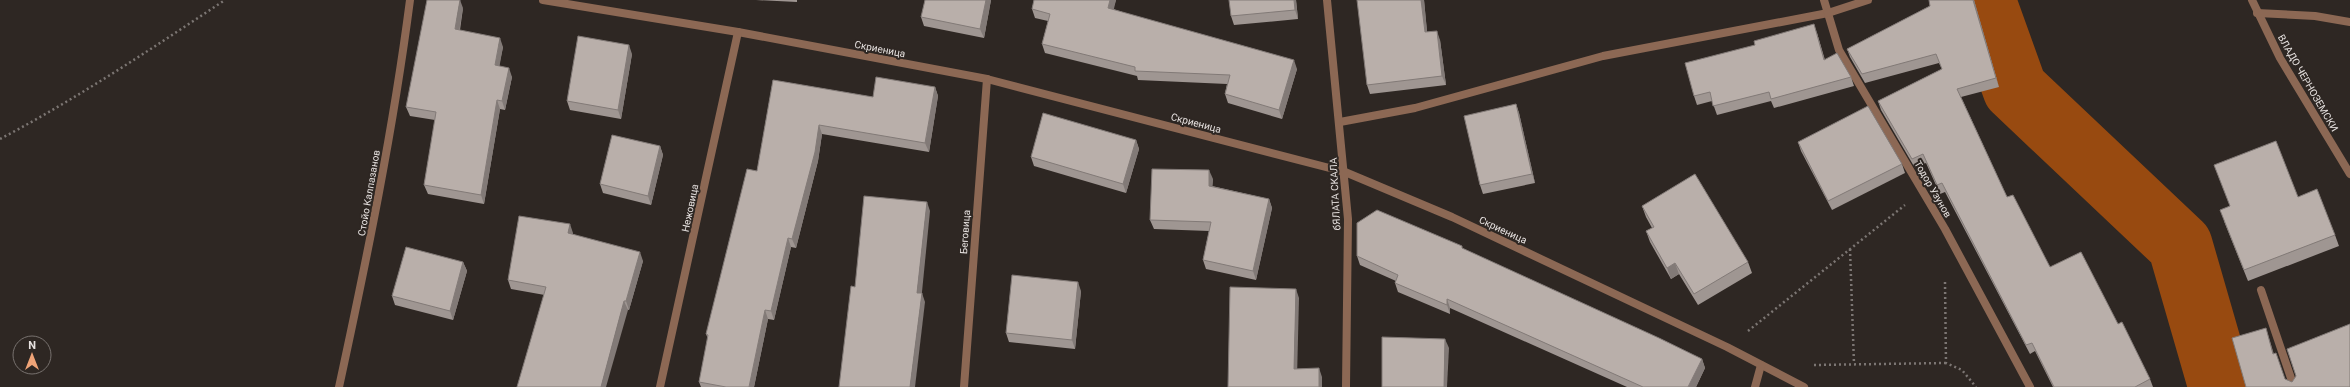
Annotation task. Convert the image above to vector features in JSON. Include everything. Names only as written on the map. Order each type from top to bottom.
[{"type":"street","name":"Стойо Калпазанов","points":[[339,387],[369,253],[394,117],[410,0]]},
{"type":"street","name":"Скриеница","points":[[543,0],[738,32],[987,79],[1345,172],[1452,217],[1727,347],[1804,387]]},
{"type":"street","name":"бЯЛАТА СКАЛА","points":[[1327,0],[1345,172],[1348,219],[1346,387]]},
{"type":"street","name":"Тодор Узунов","points":[[1824,0],[1839,50],[1922,191],[2030,387]]},
{"type":"street","points":[[1340,122],[1415,108],[1603,56],[1828,13],[1868,0]]},
{"type":"street","name":"ВЛАДО ЧЕРНОЗЕМСКИ","points":[[2252,0],[2280,58],[2350,174]]},
{"type":"street","points":[[2257,13],[2315,16],[2350,22]]},
{"type":"street","name":"Нежовица","points":[[660,387],[738,32]]},
{"type":"street","name":"Беговица","points":[[964,387],[987,79]]},
{"type":"street","points":[[2261,290],[2294,387]]},
{"type":"street","points":[[1756,387],[1761,365]]},
{"type":"path","points":[[0,139],[32,122],[125,66],[225,0]]},
{"type":"path","points":[[1727,347],[1922,191]]},
{"type":"path","points":[[1850,249],[1854,364]]},
{"type":"path","points":[[1945,276],[1946,363]]},
{"type":"path","points":[[1808,365],[1946,363],[1962,370],[1976,387]]},
{"type":"building","points":[[427,0],[460,0],[455,29],[500,38],[495,65],[509,68],[502,101],[497,100],[481,195],[424,185],[436,112],[406,107]]},
{"type":"building","points":[[925,0],[986,0],[980,29],[921,17]]},
{"type":"building","points":[[1034,0],[1110,0],[1108,8],[1294,60],[1279,110],[1225,94],[1230,75],[1135,71],[1135,67],[1042,44],[1050,14],[1032,9]]},
{"type":"building","points":[[1229,0],[1294,0],[1295,10],[1231,16]]},
{"type":"building","points":[[1357,0],[1421,0],[1425,32],[1437,31],[1442,76],[1367,85]]},
{"type":"building","points":[[1929,0],[1973,0],[1996,78],[1957,89],[2007,197],[2013,195],[2050,267],[2081,252],[2118,324],[2122,322],[2150,379],[2135,387],[2054,387],[2032,343],[2026,345],[1942,183],[1937,185],[1923,154],[1912,159],[1878,101],[1942,69],[1936,54],[1862,74],[1847,49],[1930,6]]},
{"type":"building","points":[[1814,24],[1824,60],[1837,53],[1851,77],[1771,99],[1769,92],[1713,106],[1710,92],[1694,96],[1685,63],[1755,45],[1754,41]]},
{"type":"building","points":[[578,36],[629,45],[618,110],[567,101]]},
{"type":"building","points":[[876,77],[935,87],[925,143],[819,125],[815,152],[792,239],[788,238],[771,311],[765,310],[749,387],[726,387],[699,382],[708,335],[706,334],[747,169],[757,171],[773,80],[873,97]]},
{"type":"building","points":[[1516,104],[1532,174],[1480,185],[1464,116]]},
{"type":"building","points":[[1868,106],[1902,164],[1828,201],[1798,142]]},
{"type":"building","points":[[1043,113],[1136,140],[1123,184],[1031,157]]},
{"type":"building","points":[[612,135],[660,146],[648,196],[600,184]]},
{"type":"building","points":[[2276,141],[2298,197],[2317,189],[2335,235],[2244,270],[2220,210],[2230,206],[2214,165]]},
{"type":"building","points":[[1152,169],[1209,170],[1209,186],[1269,199],[1253,271],[1203,260],[1211,222],[1150,220]]},
{"type":"building","points":[[1695,174],[1748,262],[1694,294],[1675,263],[1667,268],[1646,231],[1654,227],[1642,206]]},
{"type":"building","points":[[864,196],[927,202],[917,293],[922,293],[910,387],[839,387],[851,286],[855,287]]},
{"type":"building","points":[[1377,210],[1462,246],[1462,248],[1702,359],[1688,387],[1643,387],[1447,299],[1447,305],[1395,283],[1398,275],[1357,256],[1357,223]]},
{"type":"building","points":[[519,216],[570,224],[568,233],[640,252],[626,301],[624,301],[601,387],[517,387],[546,287],[508,280]]},
{"type":"building","points":[[406,247],[463,262],[450,311],[392,296]]},
{"type":"building","points":[[1012,275],[1078,282],[1072,340],[1006,333]]},
{"type":"building","points":[[1230,287],[1296,289],[1294,369],[1319,368],[1319,387],[1228,387]]},
{"type":"building","points":[[2350,324],[2350,387],[2246,387],[2232,338],[2266,328],[2273,354],[2276,353],[2285,379],[2292,382],[2296,376],[2287,349]]},
{"type":"building","points":[[1382,337],[1445,339],[1444,387],[1382,387]]},
{"type":"waterway","points":[[1983,0],[2015,89],[2180,245],[2221,387]]}]
